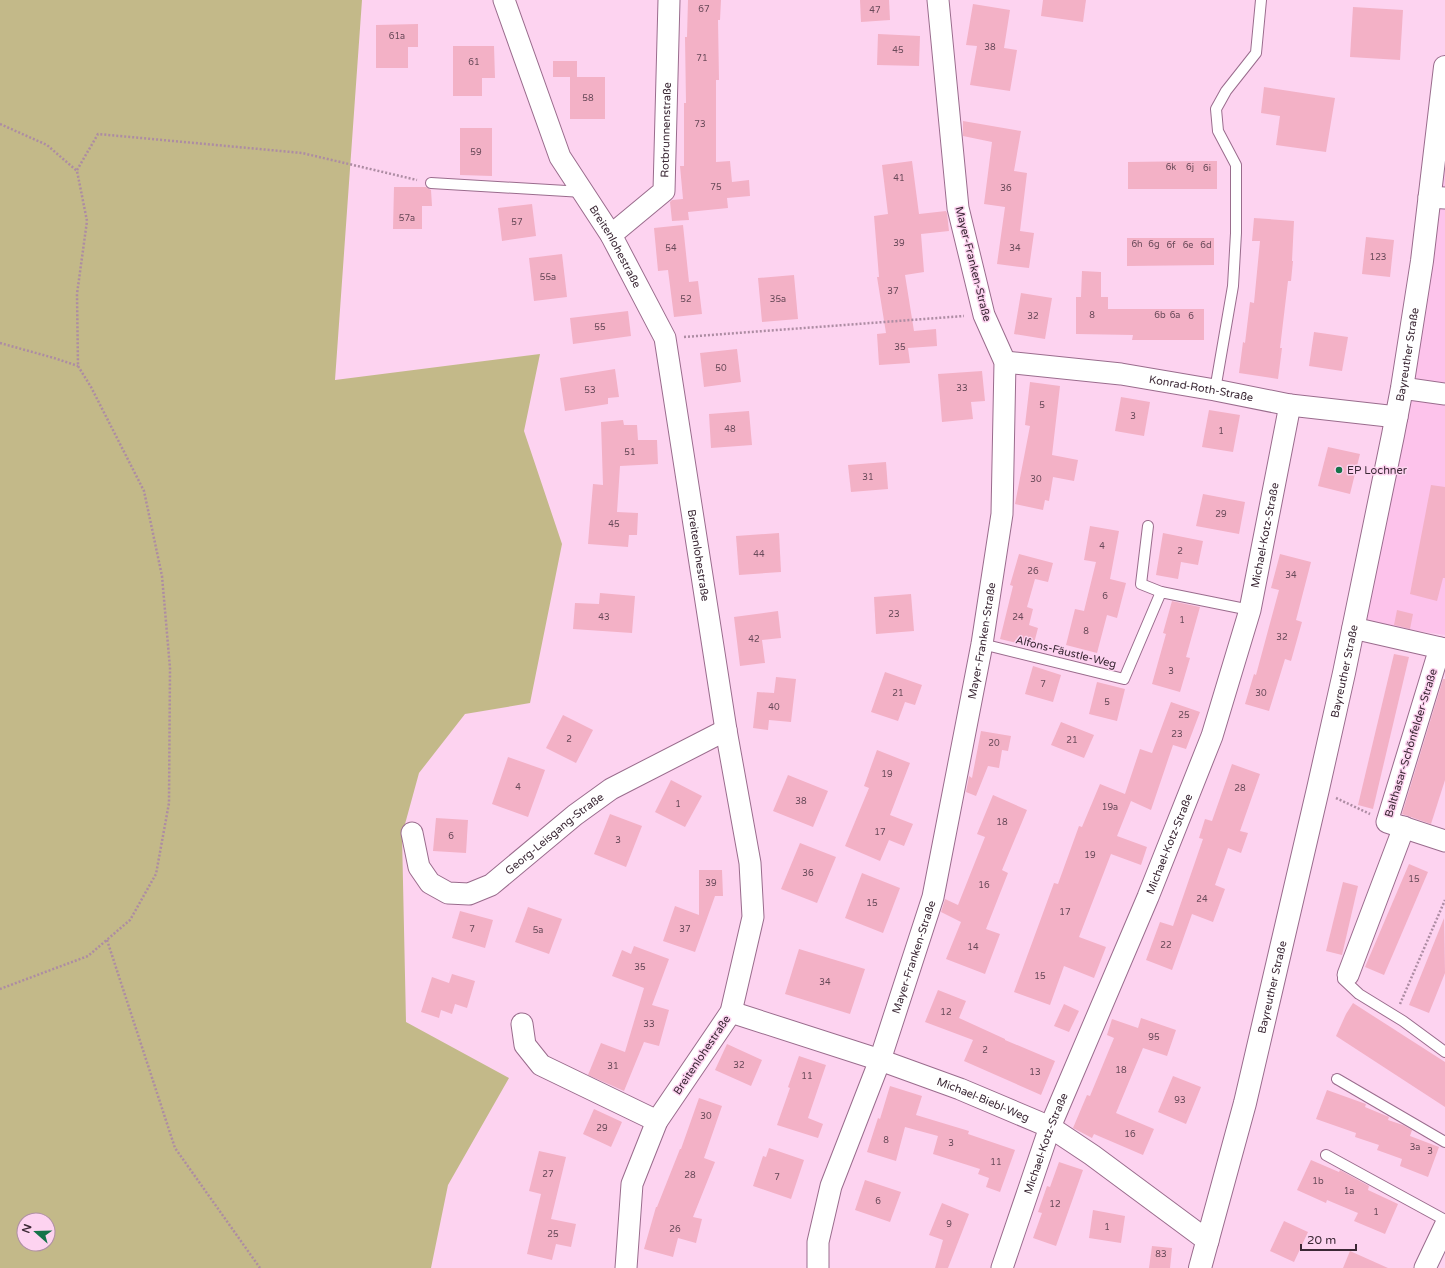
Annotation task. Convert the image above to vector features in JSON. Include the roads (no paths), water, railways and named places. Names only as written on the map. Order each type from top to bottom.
[{"type":"main road","name":"Bayreuther Straße","points":[[1204,1267],[1208,1241],[1245,1103],[1318,789],[1354,628],[1397,417],[1422,261],[1437,197],[1445,67]]},
{"type":"street","name":"Breitenlohestraße","points":[[504,0],[560,157],[611,235],[665,338],[726,730],[750,863],[753,917],[731,1012],[657,1121],[632,1184],[626,1268]]},
{"type":"street","name":"Rotbrunnenstraße","points":[[611,235],[664,191],[669,0]]},
{"type":"street","name":"Mayer-Franken-Straße","points":[[818,1268],[818,1242],[831,1186],[880,1060],[933,897],[982,644],[1002,514],[1005,362],[984,315],[958,208],[938,0]]},
{"type":"street","name":"Konrad-Roth-Straße","points":[[1005,362],[1120,374],[1215,390],[1290,405],[1397,417]]},
{"type":"street","points":[[1402,388],[1445,394]]},
{"type":"street","name":"Michael-Kotz-Straße","points":[[1002,1268],[1050,1127],[1148,897],[1212,736],[1250,610],[1290,405]]},
{"type":"street","name":"Balthasar-Schönfelder-Straße","points":[[1346,977],[1395,824],[1442,649],[1354,628]]},
{"type":"street","name":"Georg-Leisgang-Straße","points":[[412,833],[419,867],[430,883],[448,893],[469,894],[491,885],[575,816],[611,790],[726,730]]},
{"type":"street","name":"Balthasar-Schönfelder-Straße","points":[[1395,824],[1445,841]]},
{"type":"street","name":"Michael-Biebl-Weg","points":[[731,1012],[880,1060],[960,1089],[1050,1127],[1092,1155],[1208,1241]]},
{"type":"street","points":[[522,1024],[525,1045],[541,1065],[657,1121]]},
{"type":"street","points":[[1426,1268],[1445,1226]]},
{"type":"lane","points":[[1215,390],[1233,286],[1236,233],[1236,165],[1218,131],[1216,109],[1226,91],[1256,53],[1261,0]]},
{"type":"lane","points":[[431,183],[583,192]]},
{"type":"lane","points":[[1148,526],[1141,584],[1161,592],[1250,610]]},
{"type":"lane","name":"Alfons-Fäustle-Weg","points":[[982,644],[1124,679],[1161,592]]},
{"type":"lane","name":"Balthasar-Schönfelder-Straße","points":[[1346,977],[1359,994],[1403,1021],[1445,1052]]},
{"type":"lane","points":[[1337,1080],[1445,1142]]},
{"type":"lane","points":[[1326,1155],[1445,1220]]},
{"type":"place","name":"EP Lochner","points":[[1339,470]]}]
